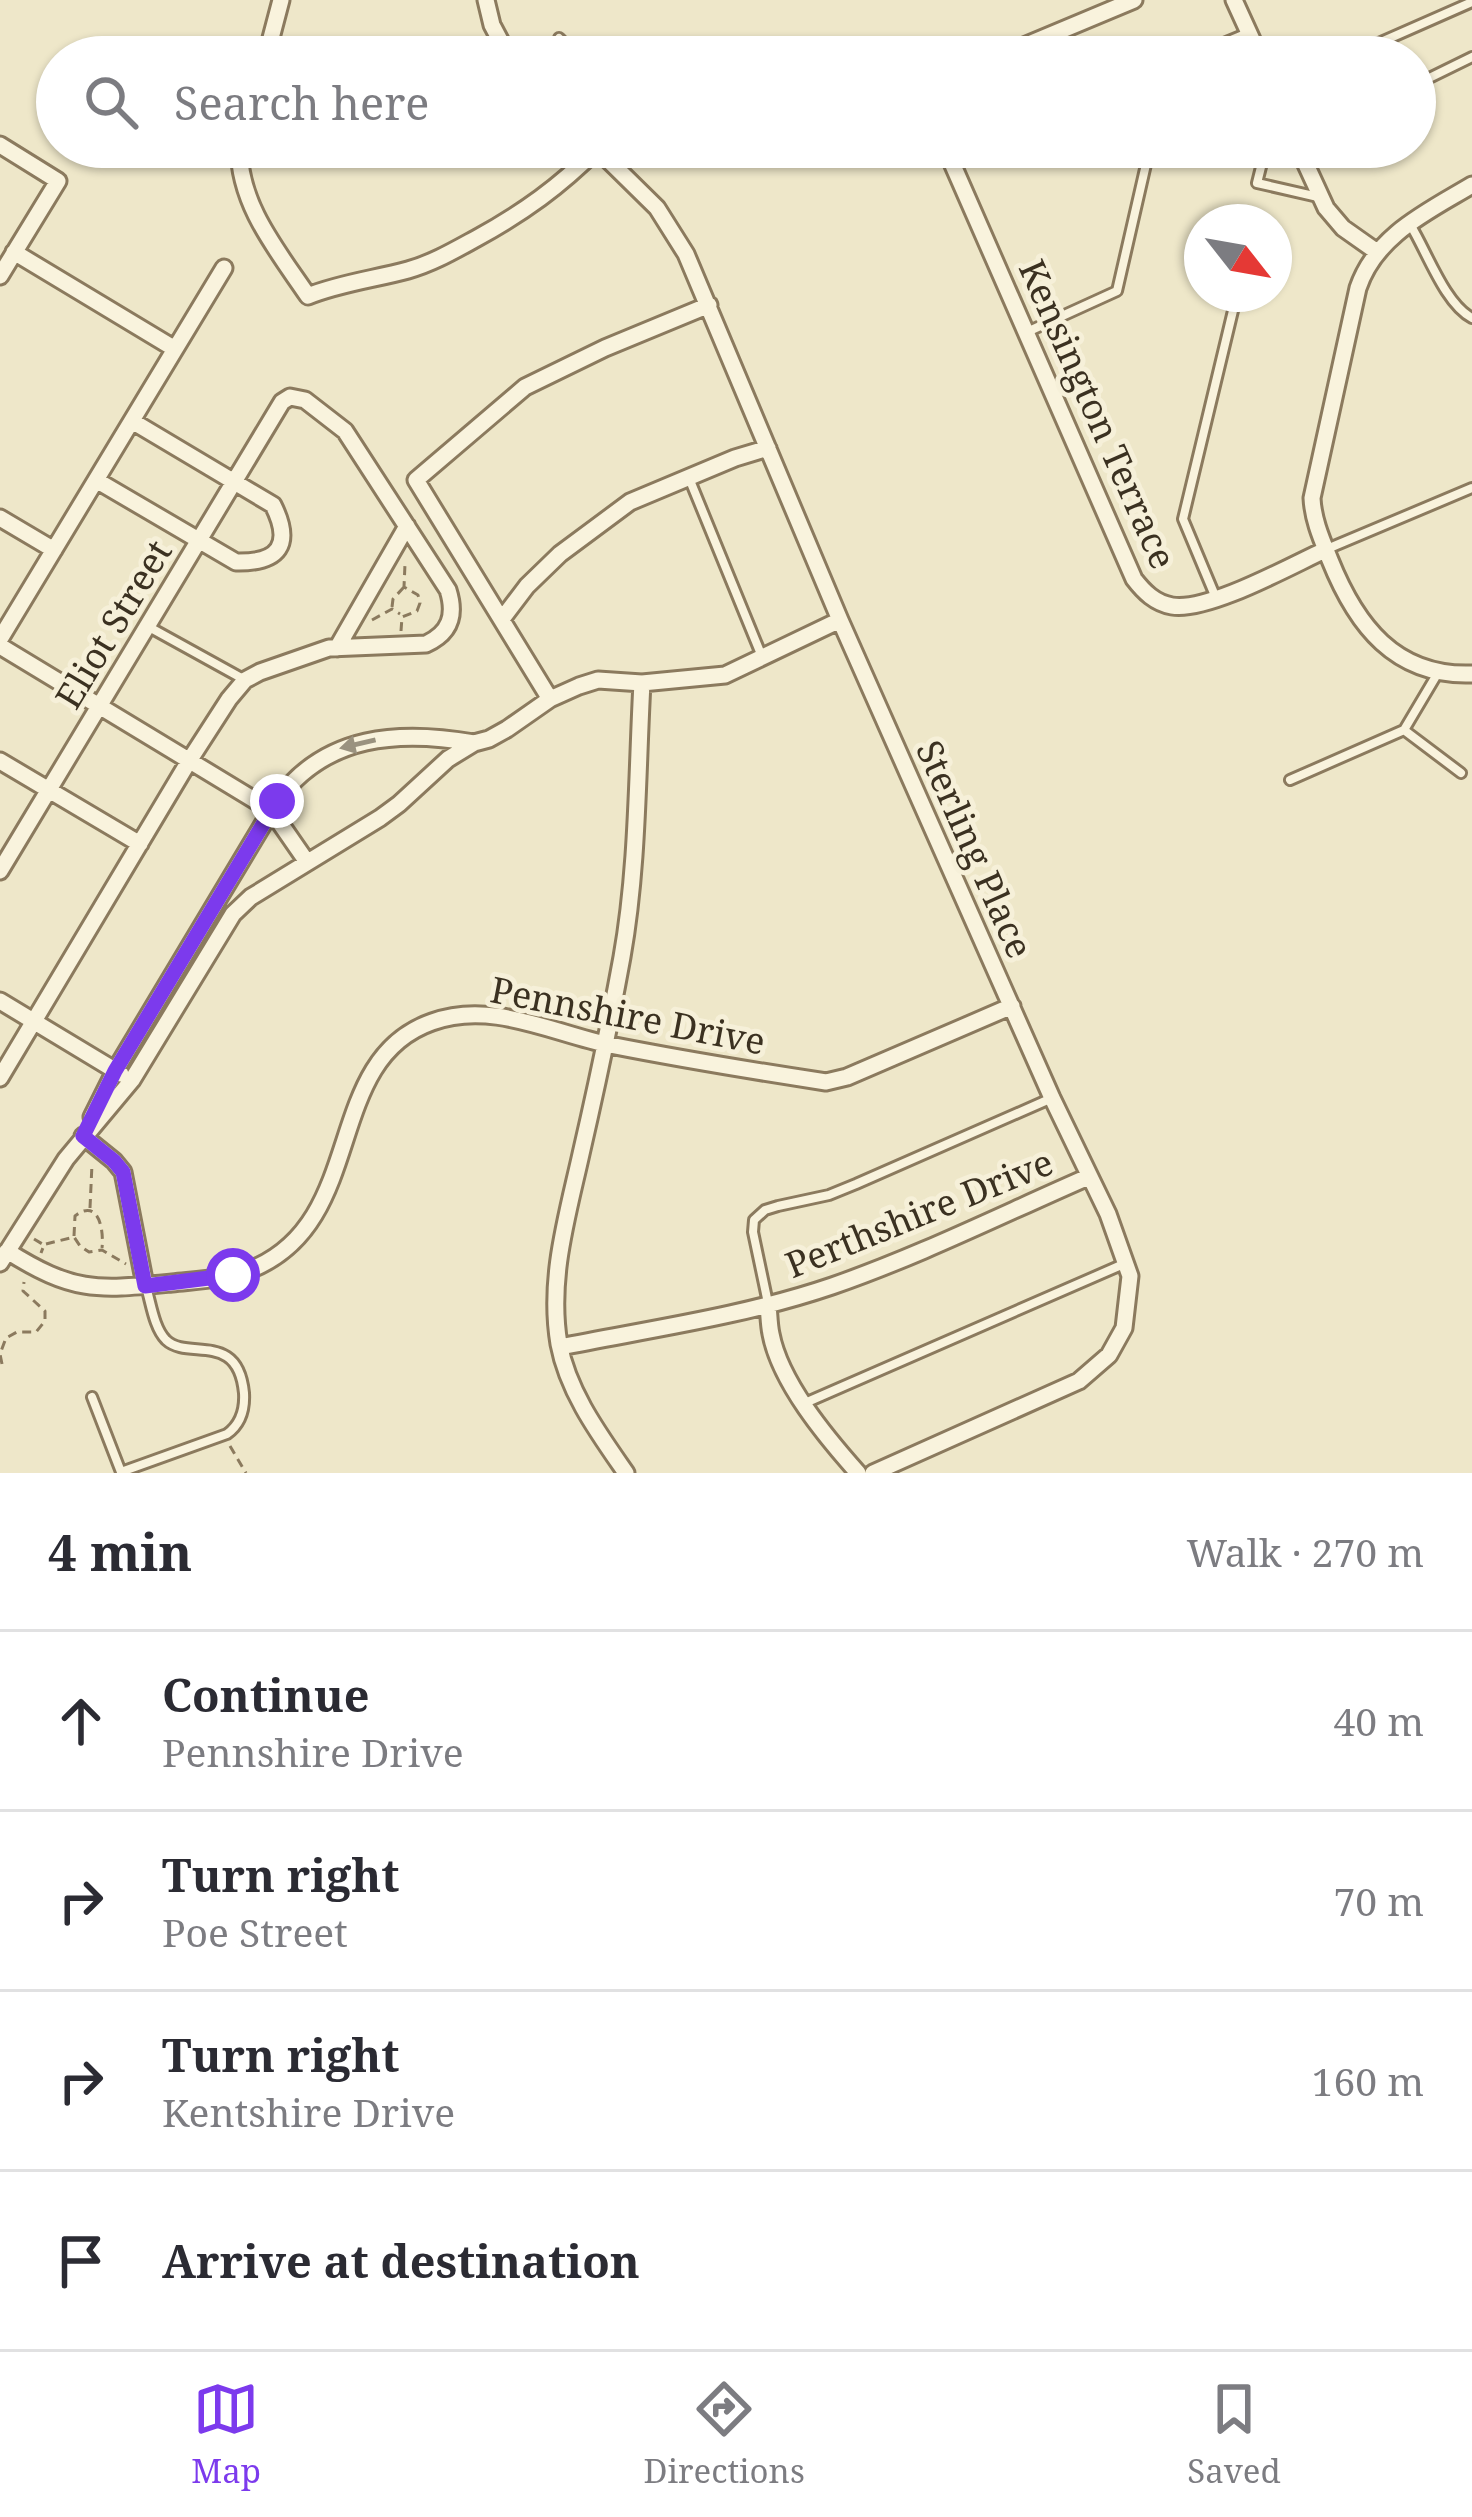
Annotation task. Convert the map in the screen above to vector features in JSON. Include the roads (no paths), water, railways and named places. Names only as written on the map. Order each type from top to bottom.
[{"type":"street","points":[[272,36],[281,0]]},
{"type":"street","points":[[486,0],[498,36]]},
{"type":"street","points":[[1048,36],[1134,0]]},
{"type":"street","points":[[1234,0],[1250,36]]},
{"type":"street","points":[[0,146],[36,168]]},
{"type":"street","points":[[0,276],[58,181],[36,168]]},
{"type":"street","points":[[241,168],[244,190],[258,220],[308,296],[444,256],[532,206],[578,168]]},
{"type":"street","name":"Sterling Place","points":[[617,168],[673,229],[709,305],[840,620],[1108,1214],[1130,1276],[1124,1328],[1109,1355],[1079,1382],[873,1473]]},
{"type":"street","name":"Kensington Terrace","points":[[954,168],[1134,579],[1144,592],[1173,607],[1188,607],[1325,550]]},
{"type":"street","points":[[1307,168],[1321,198],[1343,228],[1377,252]]},
{"type":"street","points":[[1472,185],[1385,241],[1369,262],[1358,288],[1312,498],[1325,550],[1355,613],[1372,634],[1395,654],[1439,671],[1472,674]]},
{"type":"street","points":[[14,252],[175,349]]},
{"type":"street","points":[[224,268],[0,643],[272,811],[307,862]]},
{"type":"street","points":[[550,699],[416,480],[525,387],[605,347],[709,305]]},
{"type":"street","name":"Eliot Street","points":[[0,871],[282,402],[290,397],[305,400],[345,431],[407,526]]},
{"type":"street","points":[[96,480],[236,562],[261,562],[283,542],[283,524],[274,505],[132,421]]},
{"type":"street","points":[[502,619],[527,586],[603,519],[630,502],[768,448]]},
{"type":"street","points":[[0,518],[54,550]]},
{"type":"street","points":[[0,1078],[214,720],[244,680],[296,657],[337,648],[426,644],[438,639],[452,621],[448,590],[407,526],[337,648]]},
{"type":"street","points":[[83,1136],[115,1071],[272,811],[296,778],[319,760],[340,748],[377,740],[489,739],[579,686],[598,680],[642,683],[725,674],[840,620]]},
{"type":"street","points":[[626,1473],[585,1410],[560,1347],[556,1292],[557,1267],[630,906],[642,683]]},
{"type":"street","points":[[2,1252],[83,1136],[132,1080],[233,914],[250,897],[399,805],[448,759],[474,742]]},
{"type":"street","points":[[0,761],[140,844]]},
{"type":"street","points":[[0,1001],[132,1080]]},
{"type":"street","name":"Pennshire Drive","points":[[2,1252],[70,1283],[109,1289],[254,1269],[294,1244],[318,1210],[375,1066],[402,1037],[436,1020],[490,1014],[605,1044],[826,1082],[1012,1006]]},
{"type":"street","points":[[83,1136],[123,1172],[145,1286]]},
{"type":"street","name":"Perthshire Drive","points":[[560,1347],[768,1305],[880,1268],[1088,1177]]},
{"type":"street","points":[[768,1305],[771,1337],[781,1362],[856,1472]]},
{"type":"lane","points":[[1395,36],[1472,2]]},
{"type":"lane","points":[[1242,36],[1249,33]]},
{"type":"lane","points":[[1436,75],[1472,57]]},
{"type":"lane","points":[[1027,332],[1117,291],[1145,168]]},
{"type":"lane","points":[[1261,168],[1257,183],[1321,198]]},
{"type":"lane","points":[[1410,224],[1452,301],[1472,318]]},
{"type":"lane","points":[[1216,599],[1183,519],[1233,312]]},
{"type":"lane","points":[[689,477],[763,658]]},
{"type":"lane","points":[[1325,550],[1472,488]]},
{"type":"lane","points":[[148,626],[244,680]]},
{"type":"lane","points":[[1290,780],[1404,730],[1439,671]]},
{"type":"lane","points":[[1404,730],[1461,773]]},
{"type":"lane","points":[[768,1305],[753,1232],[754,1220],[765,1210],[830,1195],[1052,1098]]},
{"type":"lane","points":[[805,1403],[1126,1263]]},
{"type":"lane","points":[[92,1397],[121,1472],[227,1434],[242,1418],[243,1387],[232,1363],[222,1354],[166,1340],[145,1286]]}]
